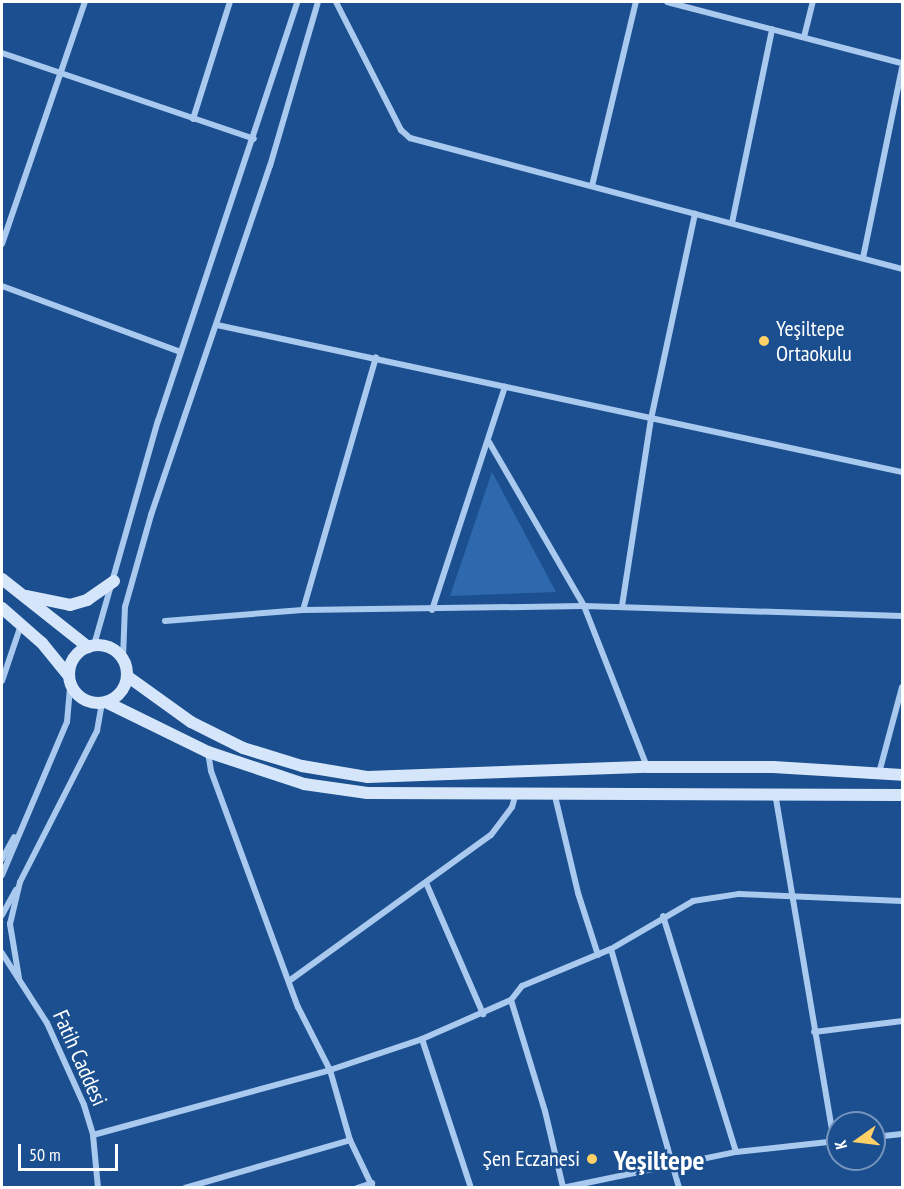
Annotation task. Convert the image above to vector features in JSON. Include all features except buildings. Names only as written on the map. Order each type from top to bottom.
[{"type":"main road","points":[[2,579],[91,646],[108,647],[123,658],[127,676],[122,692],[105,703]]},
{"type":"main road","points":[[15,590],[49,603],[70,604],[87,600],[114,581]]},
{"type":"main road","points":[[2,608],[21,623],[69,680],[81,699],[105,703],[208,752],[304,784],[346,790],[516,793],[775,792],[903,795]]},
{"type":"main road","points":[[69,680],[74,657],[91,646]]},
{"type":"main road","points":[[127,676],[191,722],[243,748],[302,766],[368,777],[647,767],[773,767],[903,775]]},
{"type":"street","points":[[2,244],[58,72],[85,2]]},
{"type":"street","points":[[193,119],[230,2]]},
{"type":"street","points":[[91,646],[114,581],[180,352],[254,139],[297,2]]},
{"type":"street","points":[[123,658],[125,607],[142,543],[270,166],[318,2]]},
{"type":"street","points":[[336,2],[401,130],[410,138],[903,269]]},
{"type":"street","points":[[592,186],[636,2]]},
{"type":"street","points":[[667,2],[903,63]]},
{"type":"street","points":[[804,37],[813,2]]},
{"type":"street","points":[[732,223],[772,29]]},
{"type":"street","points":[[2,53],[254,139]]},
{"type":"street","points":[[863,258],[903,68]]},
{"type":"street","points":[[622,606],[651,419],[695,214]]},
{"type":"street","points":[[2,286],[180,352]]},
{"type":"street","points":[[216,325],[376,357],[651,419],[903,472]]},
{"type":"street","points":[[303,610],[376,357]]},
{"type":"street","points":[[432,610],[489,442],[505,387]]},
{"type":"street","points":[[489,442],[584,606],[647,767]]},
{"type":"street","points":[[165,621],[303,610],[432,610],[584,606],[903,616]]},
{"type":"street","points":[[2,681],[21,623]]},
{"type":"street","points":[[2,875],[67,722],[69,680]]},
{"type":"street","points":[[879,774],[903,687]]},
{"type":"street","points":[[2,915],[97,731],[105,703]]},
{"type":"street","points":[[208,752],[211,771],[289,981],[330,1070],[350,1140],[372,1185],[357,1188]]},
{"type":"street","points":[[554,792],[578,893],[598,955]]},
{"type":"street","points":[[775,792],[790,896],[830,1111]]},
{"type":"street","points":[[289,981],[427,885],[491,835],[512,807],[516,793]]},
{"type":"street","points":[[2,859],[33,802]]},
{"type":"street","points":[[19,978],[10,924],[20,882]]},
{"type":"street","points":[[427,885],[483,1014]]},
{"type":"street","points":[[93,1134],[330,1070],[422,1039],[511,1000],[522,986],[611,949],[663,916],[693,901],[739,894],[903,902]]},
{"type":"street","points":[[663,916],[736,1152]]},
{"type":"street","points":[[611,949],[675,1163],[679,1188]]},
{"type":"street","name":"Fatih Caddesi","points":[[2,953],[47,1023],[84,1106],[93,1134],[99,1188]]},
{"type":"street","points":[[511,1000],[545,1111],[562,1187],[736,1152],[826,1142]]},
{"type":"street","points":[[814,1032],[903,1021]]},
{"type":"street","points":[[422,1039],[471,1188]]},
{"type":"street","points":[[886,1136],[903,1134]]},
{"type":"street","points":[[185,1188],[350,1140]]},
{"type":"shaded area","points":[[492,472],[556,592],[450,596]]},
{"type":"place","name":"Yeşiltepe Ortaokulu","points":[[764,341]]},
{"type":"place","name":"Şen Eczanesi","points":[[592,1159]]},
{"type":"district","name":"Yeşiltepe","points":[[659,1160]]}]
